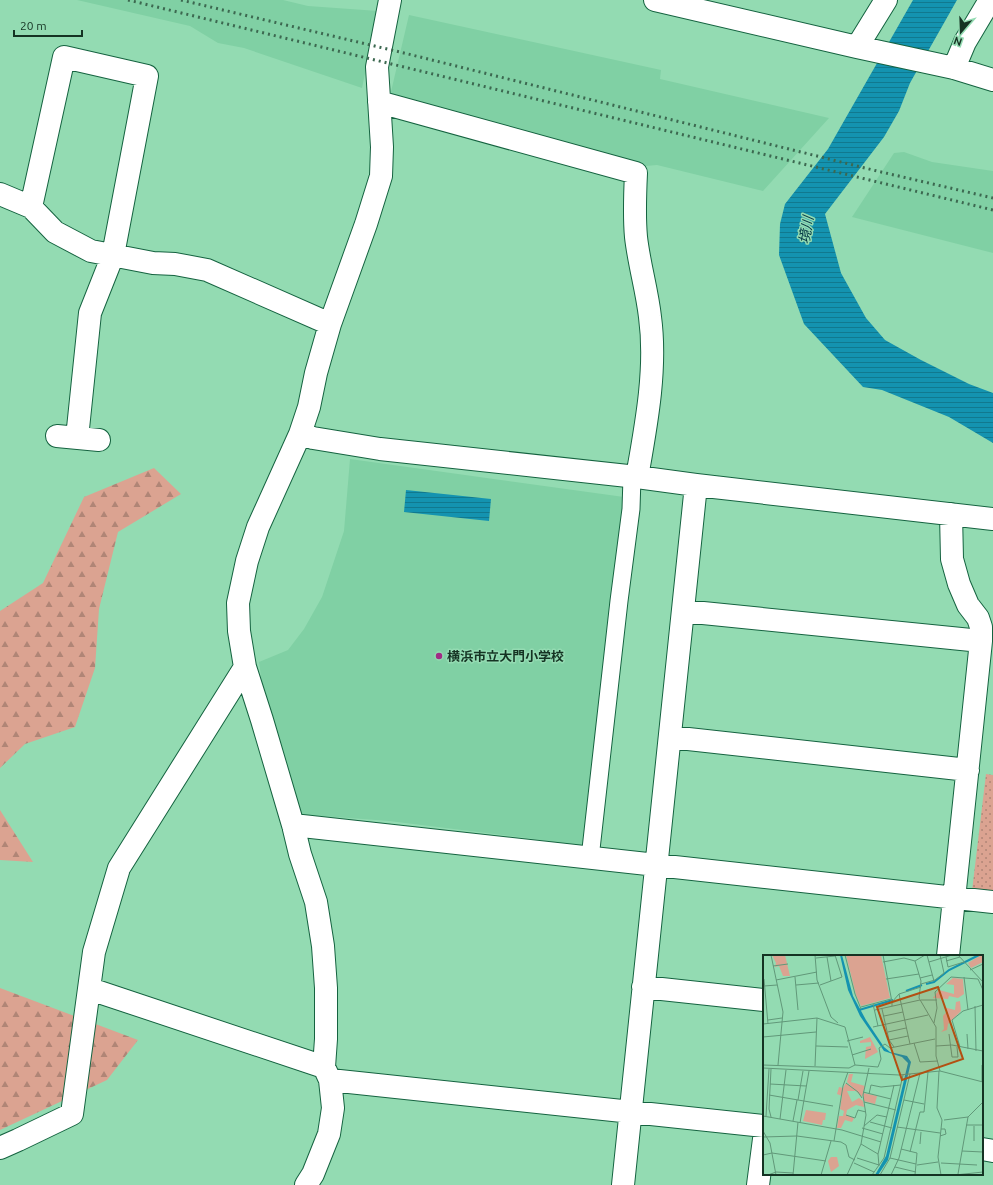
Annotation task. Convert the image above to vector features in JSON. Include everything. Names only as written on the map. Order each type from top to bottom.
[{"type":"street","points":[[306,1185],[313,1174],[329,1134],[333,1108],[327,1074],[326,988],[323,946],[316,902],[300,854],[293,825],[245,667],[239,631],[238,603],[247,561],[258,527],[300,434],[309,407],[316,373],[330,324],[366,224],[381,176],[382,148],[377,67],[390,0]]},
{"type":"street","points":[[655,0],[706,5],[860,48],[954,68],[993,80]]},
{"type":"street","points":[[860,48],[886,0]]},
{"type":"street","points":[[954,68],[965,42],[990,0]]},
{"type":"street","points":[[31,208],[64,57],[147,76],[113,255],[90,313],[67,437],[99,440]]},
{"type":"street","points":[[379,102],[636,173],[636,236],[650,318],[653,358],[647,420],[635,477],[630,510],[590,858]]},
{"type":"street","points":[[0,194],[31,208],[55,232],[91,251],[153,263],[175,264],[207,270],[330,324]]},
{"type":"street","points":[[300,434],[313,438],[380,449],[993,519]]},
{"type":"street","points":[[623,1185],[696,485]]},
{"type":"street","points":[[948,955],[981,642],[981,628],[978,618],[968,605],[959,584],[952,560],[951,514]]},
{"type":"street","points":[[683,611],[981,642]]},
{"type":"street","points":[[0,1148],[72,1114],[94,952],[120,868],[245,667]]},
{"type":"street","points":[[670,738],[968,770]]},
{"type":"street","points":[[293,825],[993,902]]},
{"type":"street","points":[[643,987],[763,1000]]},
{"type":"street","points":[[90,989],[327,1074],[630,1112],[763,1126]]},
{"type":"street","points":[[758,1185],[763,1147]]},
{"type":"street","points":[[983,1150],[993,1151]]},
{"type":"shaded area","points":[[77,0],[283,0],[308,6],[378,11],[362,88],[244,48],[218,43],[190,26]]},
{"type":"shaded area","points":[[409,15],[661,70],[660,79],[829,118],[763,191],[657,165],[634,167],[390,96]]},
{"type":"shaded area","points":[[904,152],[932,162],[993,171],[993,253],[852,217],[894,153]]},
{"type":"shaded area","name":"横浜市立大門小学校","points":[[350,459],[624,497],[611,599],[585,847],[527,838],[389,821],[296,814],[264,698],[259,662],[288,650],[304,629],[322,597],[344,531]]},
{"type":"green space","points":[[154,468],[181,494],[118,532],[99,609],[95,668],[75,727],[25,744],[0,768],[0,611],[43,583],[84,497]]},
{"type":"green space","points":[[986,774],[993,775],[993,894],[972,891]]},
{"type":"green space","points":[[0,810],[33,862],[0,860]]},
{"type":"green space","points":[[0,988],[138,1040],[107,1080],[0,1130]]},
{"type":"water","name":"境川","points":[[913,0],[957,0],[910,83],[899,111],[884,137],[825,214],[841,273],[866,318],[885,340],[969,384],[993,393],[993,443],[949,417],[882,390],[863,387],[804,324],[779,255],[780,224],[785,204],[828,149]]},
{"type":"water","points":[[406,490],[491,499],[489,521],[404,512]]},
{"type":"railway","points":[[128,0],[993,210]]},
{"type":"railway","points":[[181,0],[404,53],[877,171],[993,198]]},
{"type":"place","name":"横浜市立大門小学校","points":[[439,656]]}]
